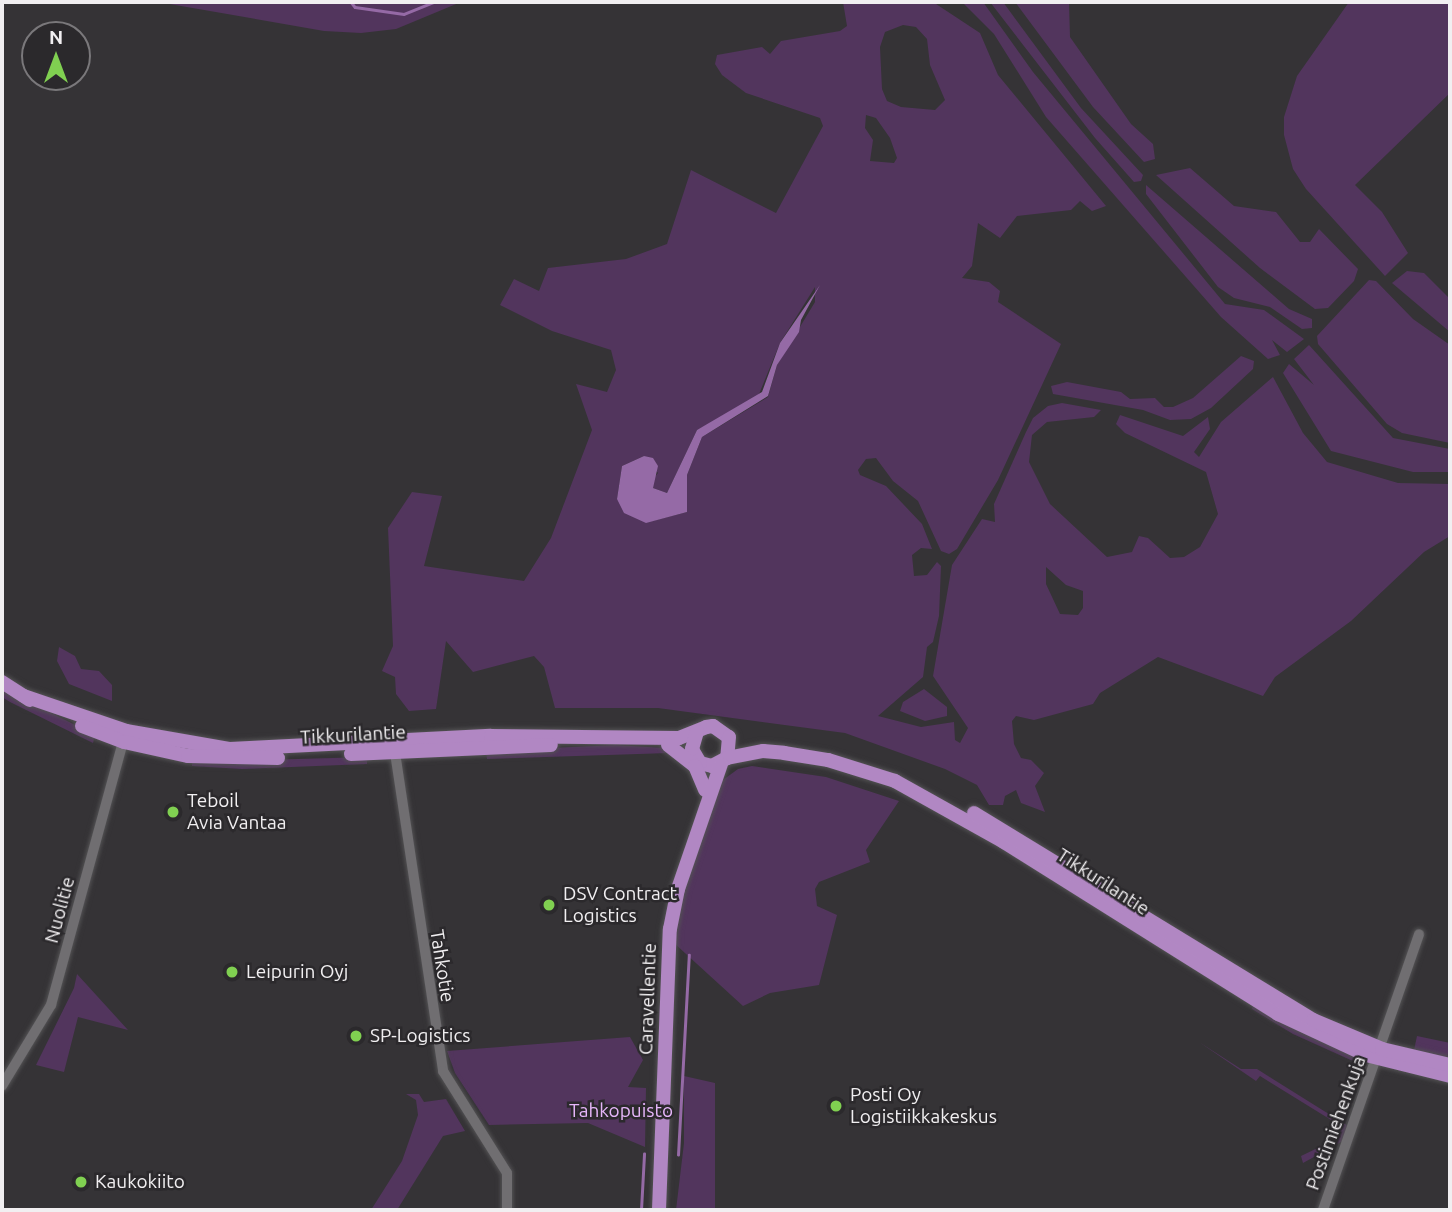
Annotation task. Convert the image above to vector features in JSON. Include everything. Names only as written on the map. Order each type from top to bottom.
[{"type":"main road","name":"Tikkurilantie","points":[[2,682],[52,713],[125,737],[226,759],[530,736],[679,738],[697,732]]},
{"type":"main road","points":[[713,726],[729,737],[724,761],[697,759],[692,742],[697,732],[713,726]]},
{"type":"main road","name":"Tikkurilantie","points":[[729,737],[738,742],[830,753],[928,787],[1286,1005],[1380,1054],[1450,1065]]},
{"type":"main road","name":"Tikkurilantie","points":[[394,747],[598,742],[668,745],[697,759]]},
{"type":"main road","points":[[668,745],[695,766],[705,790]]},
{"type":"main road","name":"Tikkurilantie","points":[[724,761],[763,751],[828,760],[926,795],[1278,1014],[1380,1054],[1450,1076]]},
{"type":"main road","name":"Caravellentie","points":[[697,759],[705,790],[704,819]]},
{"type":"main road","name":"Caravellentie","points":[[659,1210],[670,929],[678,889],[724,761]]},
{"type":"main road","name":"Caravellentie","points":[[662,1144],[666,1210]]},
{"type":"street","name":"Nuolitie","points":[[2,1086],[51,1005],[125,737]]},
{"type":"street","name":"Tahkotie","points":[[394,747],[443,1071],[508,1178],[507,1210]]},
{"type":"street","name":"Postimiehenkuja","points":[[1323,1210],[1380,1054],[1419,934]]},
{"type":"green space","points":[[158,2],[461,2],[396,29],[361,33],[324,31]]},
{"type":"green space","points":[[843,2],[933,2],[980,33],[998,75],[1106,206],[1092,211],[1080,201],[1071,210],[1017,216],[1000,238],[978,223],[972,266],[962,278],[989,282],[1000,291],[998,302],[1061,344],[998,480],[957,549],[949,554],[941,551],[918,501],[893,481],[876,458],[866,459],[858,470],[860,475],[886,486],[922,524],[932,549],[921,548],[912,555],[914,576],[927,575],[937,562],[941,566],[939,616],[933,642],[927,647],[923,677],[878,716],[921,727],[954,722],[955,740],[960,743],[968,728],[933,676],[952,565],[982,519],[995,522],[994,504],[1026,432],[1033,418],[1048,406],[1062,403],[1101,410],[1094,417],[1047,422],[1032,435],[1029,462],[1050,504],[1107,557],[1132,552],[1139,536],[1148,538],[1170,558],[1184,557],[1200,547],[1218,514],[1206,472],[1125,433],[1116,424],[1120,415],[1183,436],[1208,417],[1210,429],[1194,452],[1199,457],[1221,422],[1273,377],[1303,433],[1327,462],[1398,483],[1450,484],[1450,536],[1424,552],[1351,621],[1275,677],[1263,696],[1158,657],[1100,693],[1093,704],[1034,720],[1016,716],[1012,721],[1014,744],[1021,758],[1031,760],[1044,773],[1035,786],[1045,812],[1021,803],[1016,790],[1005,796],[1003,805],[989,805],[977,785],[945,769],[845,733],[658,708],[555,708],[544,667],[534,656],[473,672],[446,641],[436,709],[409,711],[396,694],[395,677],[382,671],[393,646],[388,528],[412,492],[442,496],[424,566],[524,581],[551,538],[592,430],[576,384],[607,392],[616,370],[611,350],[552,331],[500,305],[514,279],[539,291],[548,268],[626,259],[667,244],[691,170],[776,213],[823,126],[820,118],[746,93],[722,75],[715,64],[717,55],[762,47],[770,54],[781,41],[840,31],[847,26]],"holes":[[[903,25],[916,27],[927,39],[930,65],[945,100],[935,110],[901,107],[887,101],[882,89],[880,47],[885,32]],[[866,115],[876,118],[890,138],[897,158],[894,163],[870,161],[873,140],[865,128]],[[815,287],[815,302],[777,365],[768,397],[702,437],[687,475],[687,512],[652,521],[617,499],[622,466],[644,456],[658,473],[651,481],[653,488],[667,493],[697,430],[757,399],[780,343]],[[1046,567],[1066,585],[1083,591],[1083,608],[1078,615],[1060,614],[1046,584]]]},
{"type":"green space","points":[[962,2],[983,2],[1033,72],[1225,304],[1264,310],[1304,339],[1287,352],[1272,340],[1280,355],[1268,359],[1221,317],[1046,117],[994,34]]},
{"type":"green space","points":[[990,2],[1003,2],[1081,108],[1143,175],[1141,181],[1134,182],[1095,138]]},
{"type":"green space","points":[[1015,2],[1069,2],[1070,37],[1131,124],[1153,144],[1155,159],[1144,162],[1093,107]]},
{"type":"green space","points":[[1349,2],[1450,2],[1450,93],[1355,185],[1382,212],[1408,253],[1385,276],[1306,189],[1293,169],[1284,135],[1284,117],[1297,76]]},
{"type":"green space","points":[[1190,168],[1234,206],[1276,212],[1300,242],[1310,242],[1319,229],[1358,269],[1354,281],[1328,308],[1315,309],[1260,268],[1156,175]]},
{"type":"green space","points":[[1146,185],[1289,309],[1312,319],[1312,328],[1302,329],[1270,307],[1234,298],[1218,287],[1146,194]]},
{"type":"green space","points":[[1407,271],[1424,273],[1450,299],[1450,332],[1392,283]]},
{"type":"green space","points":[[1369,280],[1376,281],[1413,319],[1450,345],[1450,443],[1402,433],[1387,424],[1318,344],[1317,336]]},
{"type":"green space","points":[[1309,345],[1393,438],[1450,449],[1450,472],[1413,472],[1331,451],[1283,373],[1289,364],[1314,385],[1294,359]]},
{"type":"green space","points":[[1241,356],[1254,361],[1253,369],[1211,408],[1191,419],[1170,420],[1143,410],[1053,394],[1051,386],[1067,382],[1121,392],[1130,399],[1155,398],[1164,407],[1173,407],[1193,398]]},
{"type":"green space","points":[[59,647],[75,656],[81,669],[99,671],[112,685],[112,701],[69,684],[57,661]]},
{"type":"green space","points":[[2,688],[95,735],[93,743],[10,702],[2,697]]},
{"type":"green space","points":[[924,689],[947,707],[947,716],[925,721],[900,711],[903,702]]},
{"type":"green space","points":[[615,745],[665,748],[669,753],[487,759],[486,751]]},
{"type":"green space","points":[[367,757],[367,764],[242,769],[192,766],[192,762]]},
{"type":"green space","points":[[752,766],[826,777],[899,801],[866,850],[870,862],[819,882],[815,889],[817,906],[837,915],[819,985],[770,993],[743,1006],[674,943],[685,885],[704,836],[716,785],[738,769]]},
{"type":"green space","points":[[77,974],[128,1030],[78,1017],[64,1072],[36,1065],[74,988]]},
{"type":"green space","points":[[1253,1005],[1359,1060],[1364,1066],[1293,1034],[1252,1009]]},
{"type":"green space","points":[[1417,1036],[1450,1043],[1447,1060],[1413,1053]]},
{"type":"green space","name":"Tahkopuisto","points":[[630,1037],[643,1060],[628,1087],[646,1088],[645,1147],[588,1123],[489,1125],[455,1073],[447,1051]]},
{"type":"green space","points":[[1199,1042],[1241,1069],[1257,1069],[1348,1126],[1343,1141],[1303,1163],[1301,1156],[1328,1143],[1336,1123],[1260,1076],[1256,1081]]},
{"type":"green space","points":[[684,1076],[715,1083],[715,1210],[676,1210],[684,1143]]},
{"type":"green space","points":[[406,1094],[419,1094],[424,1102],[446,1099],[465,1131],[443,1136],[397,1210],[371,1210],[402,1161],[418,1115],[416,1100]]},
{"type":"shaded area","points":[[820,285],[801,320],[799,332],[777,365],[768,396],[702,437],[687,475],[687,512],[646,523],[624,513],[617,499],[622,466],[644,456],[653,458],[658,466],[653,488],[667,493],[697,430],[762,392],[780,343]]},
{"type":"waterway","points":[[351,2],[355,7],[404,14],[433,2]]},
{"type":"waterway","points":[[678,1155],[689,955]]},
{"type":"waterway","points":[[641,1210],[644,1154]]},
{"type":"place","name":"Teboil Avia Vantaa","points":[[173,812]]},
{"type":"place","name":"DSV Contract Logistics","points":[[549,905]]},
{"type":"place","name":"Leipurin Oyj","points":[[232,972]]},
{"type":"place","name":"SP-Logistics","points":[[356,1036]]},
{"type":"place","name":"Posti Oy Logistiikkakeskus","points":[[836,1106]]},
{"type":"place","name":"Kaukokiito","points":[[81,1182]]}]
